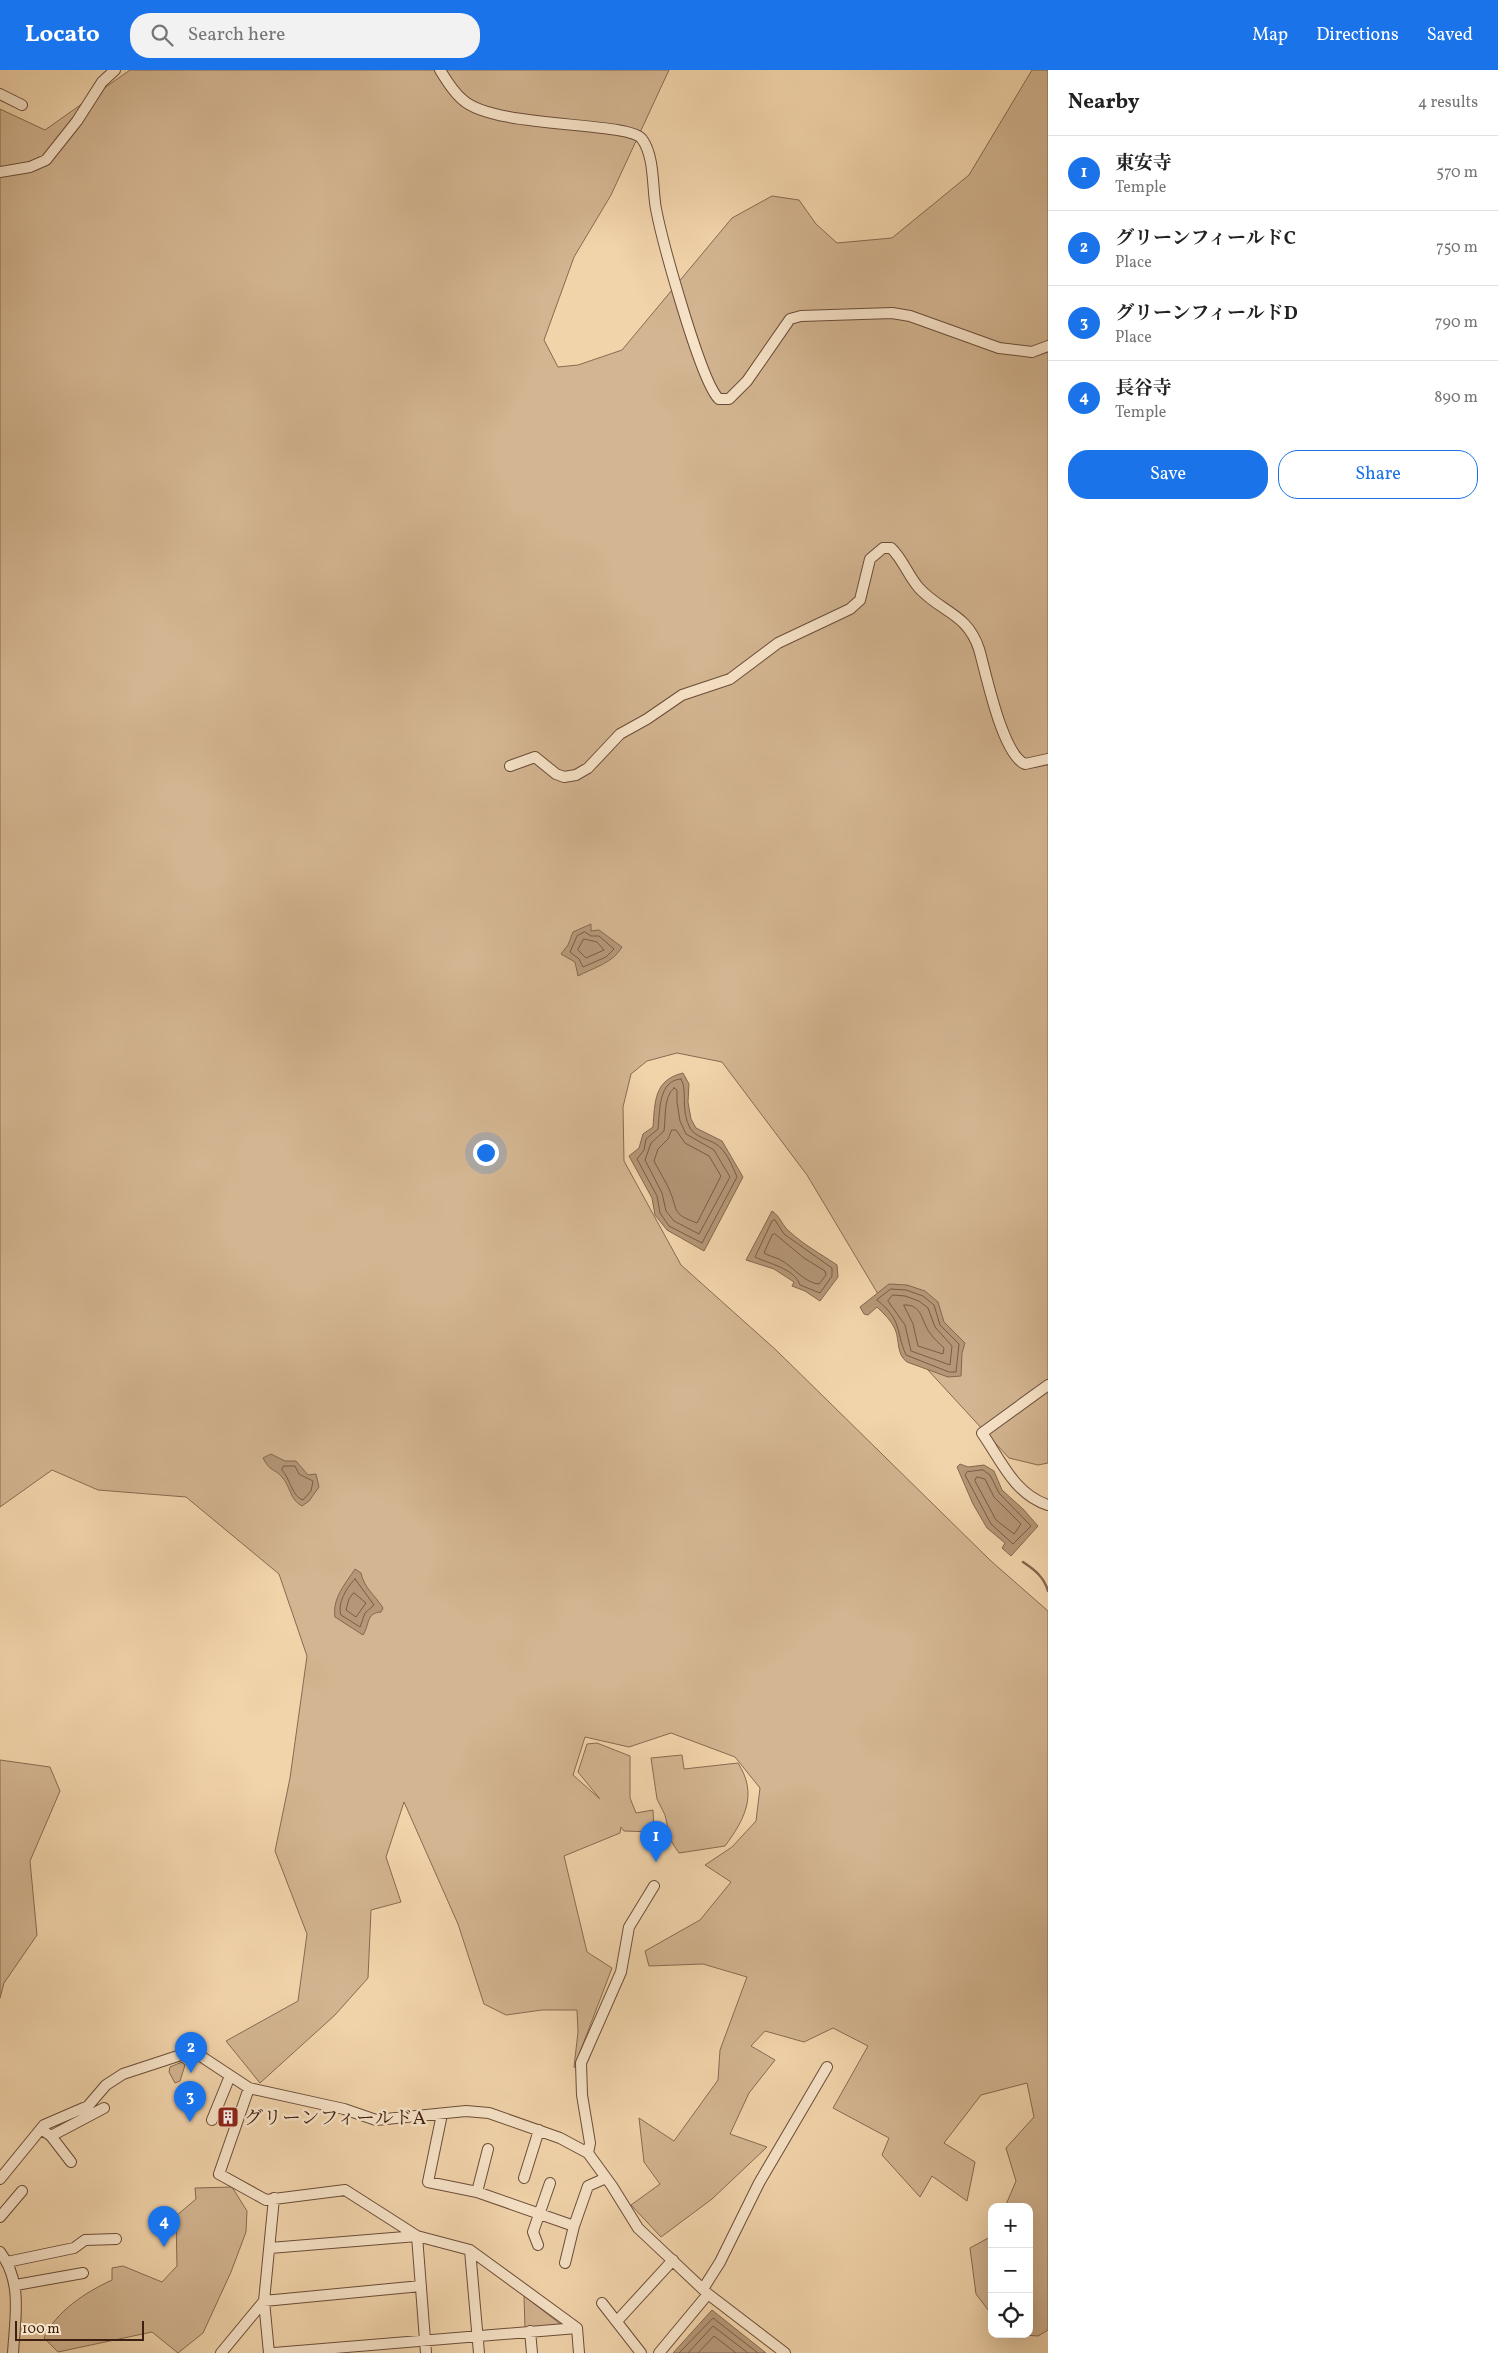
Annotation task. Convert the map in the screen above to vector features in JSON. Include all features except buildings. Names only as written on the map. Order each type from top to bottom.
[{"type":"street","points":[[0,172],[30,167],[46,160],[77,121],[102,82],[115,70]]},
{"type":"street","points":[[440,70],[463,101],[493,113],[552,124],[613,129],[635,133],[641,137],[649,157],[656,208],[666,250],[702,365],[710,387],[719,399],[729,399],[747,382],[790,319],[801,316],[892,313],[910,316],[998,348],[1032,352],[1048,346]]},
{"type":"street","points":[[0,94],[22,105]]},
{"type":"street","points":[[510,766],[535,757],[556,774],[564,777],[576,775],[588,768],[620,734],[682,695],[730,680],[778,642],[850,609],[860,600],[870,559],[882,548],[891,548],[897,553],[910,579],[921,591],[969,627],[978,648],[1001,725],[1014,754],[1025,764],[1048,759]]},
{"type":"street","points":[[1048,1385],[982,1433],[1012,1480],[1037,1501],[1048,1505]]},
{"type":"street","points":[[588,2153],[590,2143],[582,2096],[581,2063],[621,1972],[629,1927],[654,1886]]},
{"type":"street","points":[[0,2180],[44,2125],[88,2106],[106,2085],[123,2074],[193,2051],[249,2088],[344,2109],[376,2120],[466,2111],[489,2113],[560,2138],[588,2153],[638,2228],[706,2292],[785,2353]]},
{"type":"street","points":[[659,2353],[706,2292],[759,2183],[827,2068]]},
{"type":"street","points":[[212,2120],[230,2076]]},
{"type":"street","points":[[249,2088],[219,2174],[266,2200],[345,2190],[417,2236],[470,2250],[577,2328],[579,2353]]},
{"type":"street","points":[[50,2136],[104,2108]]},
{"type":"street","points":[[442,2114],[428,2182],[477,2192],[574,2226]]},
{"type":"street","points":[[41,2129],[50,2136],[71,2162]]},
{"type":"street","points":[[524,2178],[538,2130]]},
{"type":"street","points":[[477,2192],[488,2149]]},
{"type":"street","points":[[565,2263],[574,2226],[588,2186],[606,2178]]},
{"type":"street","points":[[538,2245],[533,2232],[550,2182]]},
{"type":"street","points":[[0,2216],[22,2191]]},
{"type":"street","points":[[269,2353],[264,2301],[274,2198]]},
{"type":"street","points":[[270,2248],[417,2236]]},
{"type":"street","points":[[417,2236],[426,2353]]},
{"type":"street","points":[[7,2262],[74,2248],[85,2240],[116,2239]]},
{"type":"street","points":[[470,2250],[479,2353]]},
{"type":"street","points":[[0,2252],[7,2262],[16,2285],[12,2353]]},
{"type":"street","points":[[618,2320],[672,2260]]},
{"type":"street","points":[[16,2285],[83,2273]]},
{"type":"street","points":[[221,2353],[264,2301],[421,2286]]},
{"type":"street","points":[[602,2302],[618,2320],[641,2353]]},
{"type":"street","points":[[274,2353],[374,2348],[425,2340],[577,2328]]},
{"type":"street","points":[[530,2331],[532,2353]]},
{"type":"shaded area","points":[[130,70],[669,70],[611,195],[574,257],[544,340],[558,367],[578,365],[622,350],[732,218],[772,196],[799,200],[816,224],[837,243],[892,238],[969,175],[1032,70],[1048,70],[1048,1463],[1038,1465],[1009,1458],[915,1356],[807,1175],[722,1062],[677,1053],[647,1061],[631,1074],[623,1107],[624,1161],[681,1265],[776,1350],[991,1561],[1048,1611],[1048,2330],[1038,2336],[1033,2336],[1033,2203],[1007,2203],[1016,2181],[1006,2148],[1034,2117],[1027,2083],[981,2095],[944,2143],[975,2162],[967,2201],[932,2176],[920,2197],[882,2155],[889,2138],[833,2108],[868,2046],[833,2028],[804,2042],[765,2031],[751,2046],[775,2060],[749,2093],[730,2134],[767,2147],[712,2199],[661,2237],[631,2205],[660,2184],[644,2162],[639,2118],[674,2141],[718,2080],[720,2050],[747,1977],[703,1964],[649,1966],[645,1951],[700,1920],[731,1882],[705,1865],[732,1847],[756,1821],[760,1788],[735,1757],[671,1733],[629,1747],[585,1737],[573,1775],[600,1799],[578,1772],[587,1744],[597,1743],[630,1756],[630,1798],[636,1813],[653,1810],[654,1832],[624,1831],[621,1827],[620,1833],[564,1856],[587,1952],[612,1968],[580,2052],[577,2068],[574,2067],[578,2032],[577,2010],[542,2010],[506,2015],[484,2004],[458,1924],[404,1802],[386,1857],[401,1902],[371,1910],[368,1978],[335,2015],[260,2083],[226,2041],[298,2001],[307,1934],[275,1851],[290,1778],[307,1656],[279,1574],[186,1497],[98,1490],[52,1470],[0,1507],[0,109],[45,130]]},
{"type":"shaded area","points":[[682,1755],[684,1769],[738,1763],[744,1774],[748,1796],[746,1806],[738,1826],[725,1846],[679,1853],[671,1841],[665,1815],[657,1799],[651,1758]]},
{"type":"shaded area","points":[[0,1760],[50,1767],[60,1791],[30,1861],[37,1935],[4,1983],[0,1998]]},
{"type":"shaded area","points":[[182,2062],[185,2065],[180,2081],[175,2083],[169,2072],[170,2067]]},
{"type":"shaded area","points":[[232,2187],[247,2211],[246,2232],[231,2272],[203,2333],[178,2353],[152,2332],[58,2352],[44,2338],[56,2319],[73,2303],[92,2290],[112,2280],[112,2268],[123,2266],[162,2282],[177,2266],[176,2216],[196,2199],[195,2188]]},
{"type":"shaded area","points":[[988,2238],[988,2310],[976,2294],[970,2248]]},
{"type":"shaded area","points":[[524,2296],[563,2326],[525,2328]]},
{"type":"water","points":[[591,924],[591,931],[599,930],[622,947],[608,961],[578,976],[575,962],[561,954],[568,945],[573,932]]},
{"type":"water","points":[[683,1073],[689,1084],[688,1102],[691,1119],[696,1128],[722,1141],[743,1177],[704,1251],[667,1230],[655,1215],[652,1198],[629,1156],[639,1148],[643,1134],[653,1127],[654,1109],[661,1086],[673,1076]]},
{"type":"water","points":[[772,1211],[795,1237],[837,1265],[838,1277],[820,1301],[805,1291],[792,1286],[794,1282],[774,1269],[746,1260]]},
{"type":"water","points":[[889,1284],[907,1285],[925,1291],[938,1302],[944,1322],[965,1343],[962,1353],[961,1376],[948,1377],[907,1362],[901,1355],[895,1329],[887,1317],[877,1307],[868,1315],[864,1314],[860,1307]]},
{"type":"water","points":[[271,1454],[285,1461],[296,1461],[308,1475],[316,1474],[319,1487],[309,1501],[302,1506],[292,1496],[282,1477],[265,1462],[263,1458]]},
{"type":"water","points":[[960,1464],[968,1467],[984,1465],[994,1471],[1002,1490],[1038,1526],[1011,1556],[1002,1548],[1005,1543],[987,1528],[973,1504],[957,1467]]},
{"type":"water","points":[[355,1569],[361,1573],[367,1587],[383,1608],[381,1612],[373,1614],[363,1635],[335,1617],[337,1598]]},
{"type":"water","points":[[712,2310],[766,2353],[673,2353]]},
{"type":"waterway","points":[[1023,1562],[1038,1574],[1048,1591]]},
{"type":"place","name":"東安寺","points":[[656,1862]]},
{"type":"place","name":"グリーンフィールドC","points":[[191,2073]]},
{"type":"place","name":"グリーンフィールドA","points":[[228,2117]]},
{"type":"place","name":"グリーンフィールドD","points":[[190,2122]]},
{"type":"place","name":"長谷寺","points":[[164,2247]]}]
